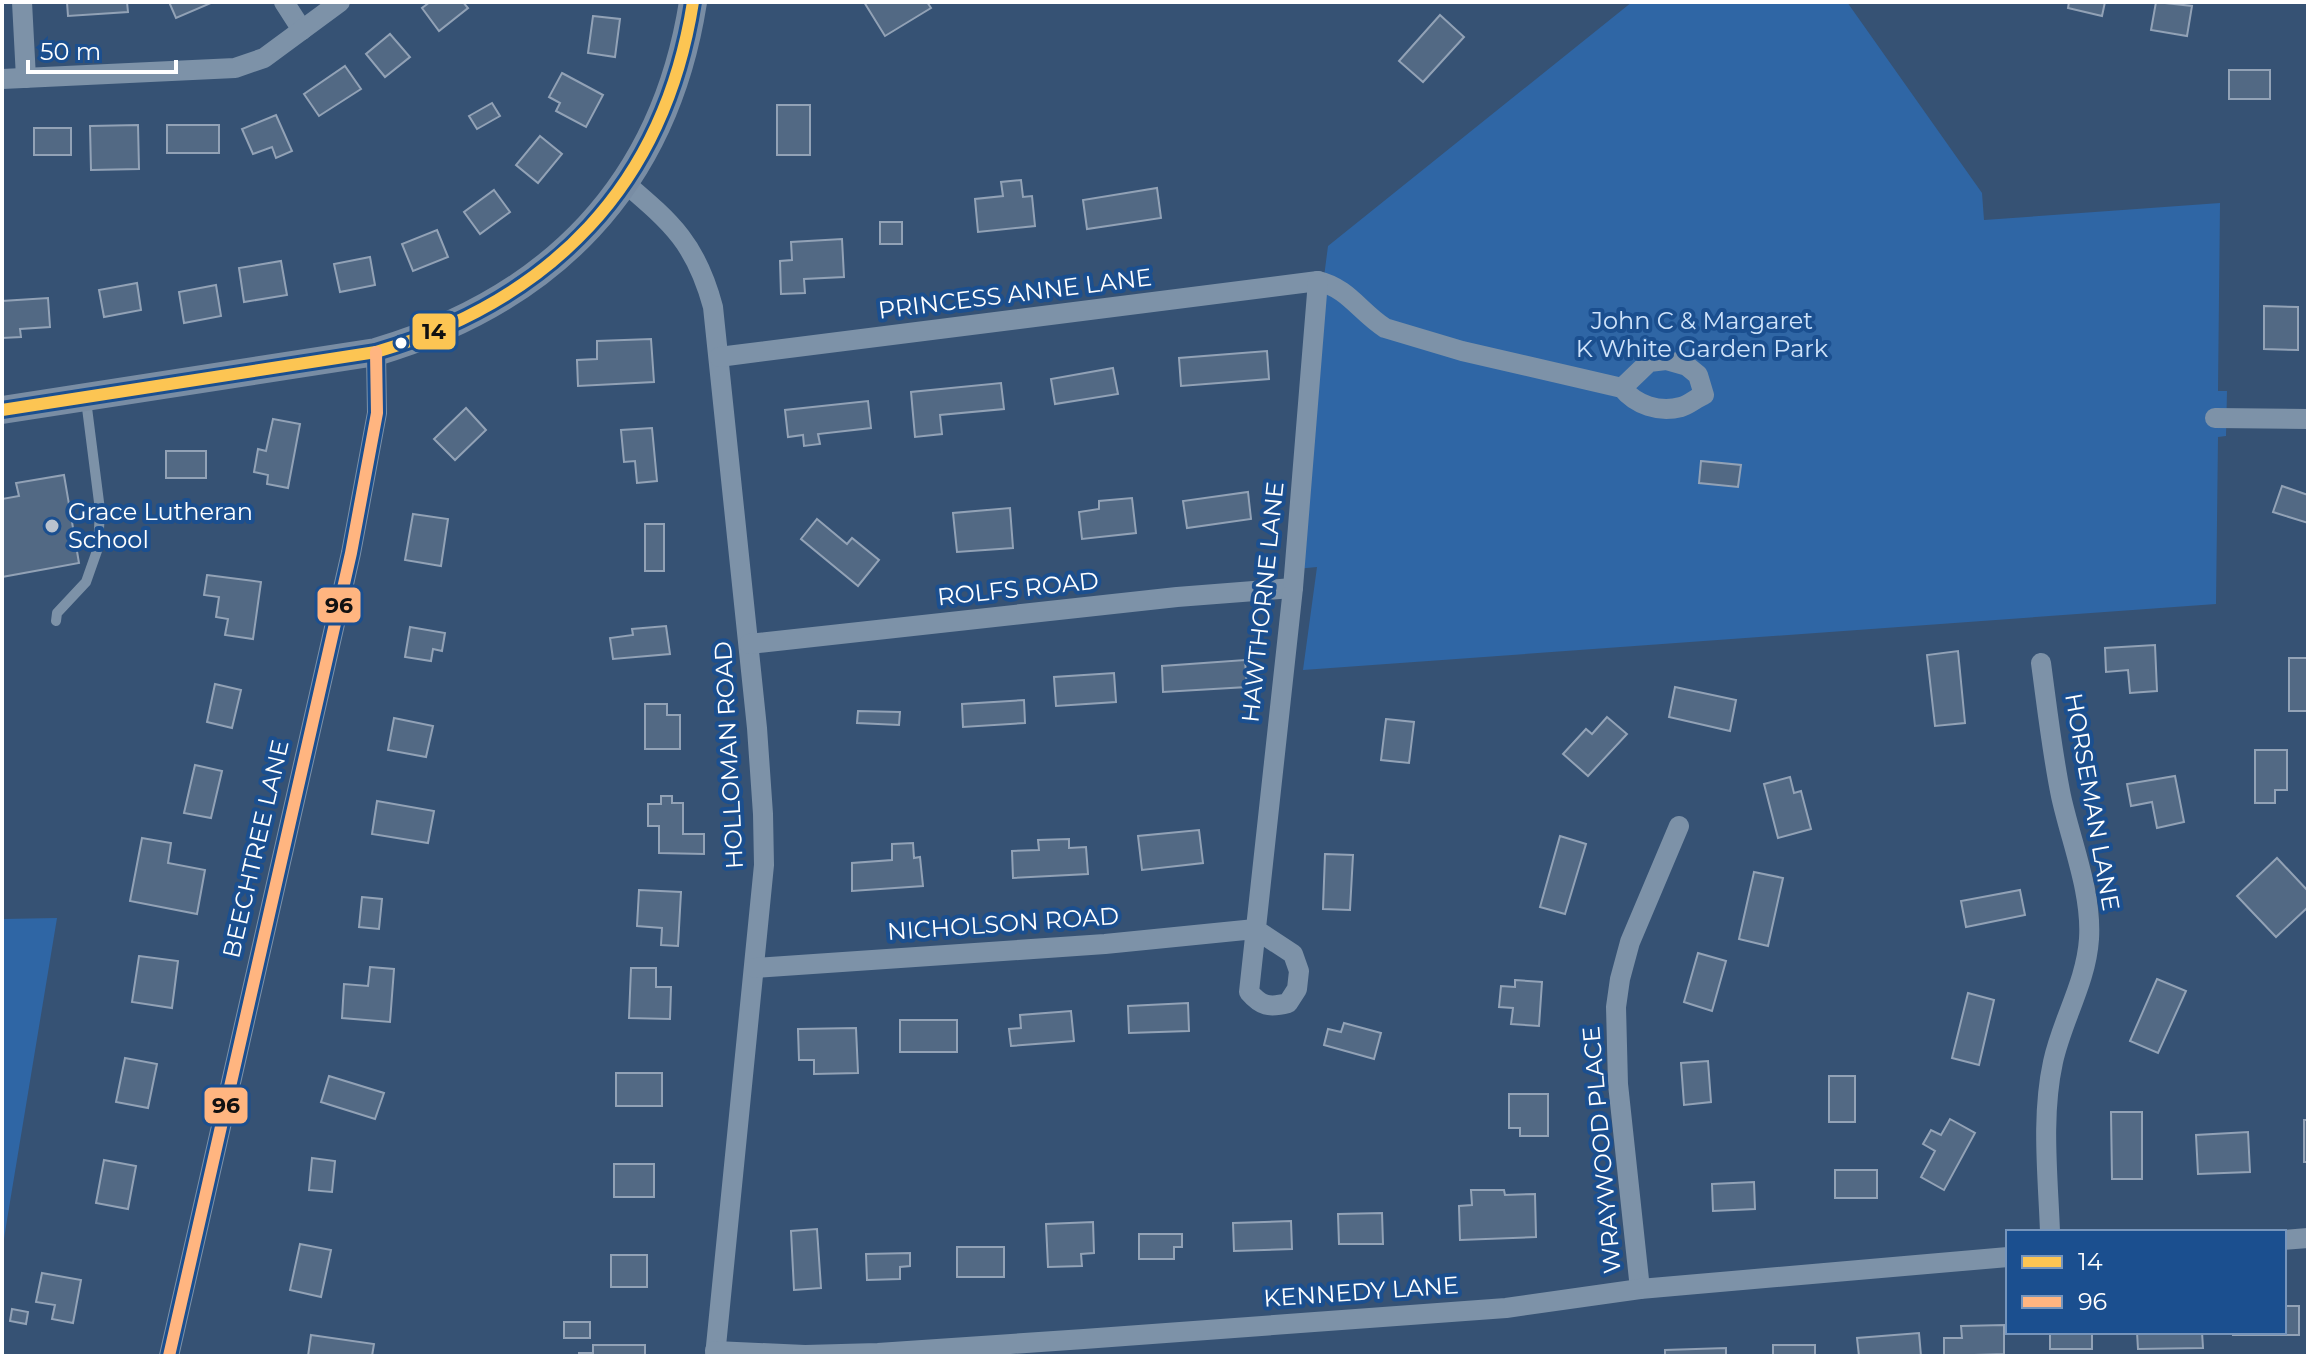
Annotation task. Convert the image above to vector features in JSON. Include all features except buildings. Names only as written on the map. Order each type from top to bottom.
[{"type":"main road","points":[[2,410],[376,352],[419,339],[461,321],[521,287],[572,245],[625,183],[676,75],[693,2]]},
{"type":"street","points":[[22,2],[26,78]]},
{"type":"street","points":[[284,2],[302,30]]},
{"type":"street","points":[[2,79],[235,68],[264,58],[340,2]]},
{"type":"street","name":"HOLLOMAN ROAD","points":[[625,183],[672,224],[693,251],[706,280],[713,307],[749,644],[763,814],[764,865],[755,968],[715,1354]]},
{"type":"street","points":[[1318,281],[1334,284],[1385,328],[1462,351],[1622,388]]},
{"type":"street","name":"PRINCESS ANNE LANE","points":[[719,357],[1318,281]]},
{"type":"street","name":"HAWTHORNE LANE","points":[[1255,929],[1293,588],[1318,281]]},
{"type":"street","name":"BEECHTREE LANE","points":[[169,1356],[351,553],[377,413],[376,352]]},
{"type":"street","points":[[2215,418],[2308,419]]},
{"type":"street","name":"ROLFS ROAD","points":[[749,644],[1177,597],[1293,588]]},
{"type":"street","name":"HORSEMAN LANE","points":[[2041,663],[2061,796],[2086,902],[2089,937],[2085,968],[2053,1060],[2048,1095],[2050,1230]]},
{"type":"street","name":"WRAYWOOD PLACE","points":[[1640,1289],[1618,1084],[1616,1007],[1630,942],[1679,826]]},
{"type":"street","name":"NICHOLSON ROAD","points":[[755,968],[1105,944],[1255,929]]},
{"type":"street","points":[[2286,1240],[2308,1238]]},
{"type":"street","name":"KENNEDY LANE","points":[[715,1354],[805,1355],[941,1349],[1506,1308],[1640,1289],[2006,1257]]},
{"type":"lane","points":[[56,621],[57,613],[86,582],[98,548],[100,510],[86,398]]},
{"type":"green space","name":"John C & Margaret K White Garden Park","points":[[1632,2],[1847,2],[1982,193],[1984,220],[2220,203],[2218,391],[2227,391],[2226,436],[2218,437],[2216,604],[1303,670],[1317,567],[1286,570],[1328,246]]},
{"type":"green space","points":[[57,918],[7,1220],[2,1252],[2,919]]},
{"type":"transit line","name":"14","points":[[2,410],[376,352],[439,330],[495,301],[546,267],[589,226],[626,180],[656,127],[678,68],[693,2]]},
{"type":"transit line","name":"96","points":[[169,1356],[351,553],[377,413],[376,352]]},
{"type":"place","name":"Grace Lutheran School","points":[[52,526]]}]
